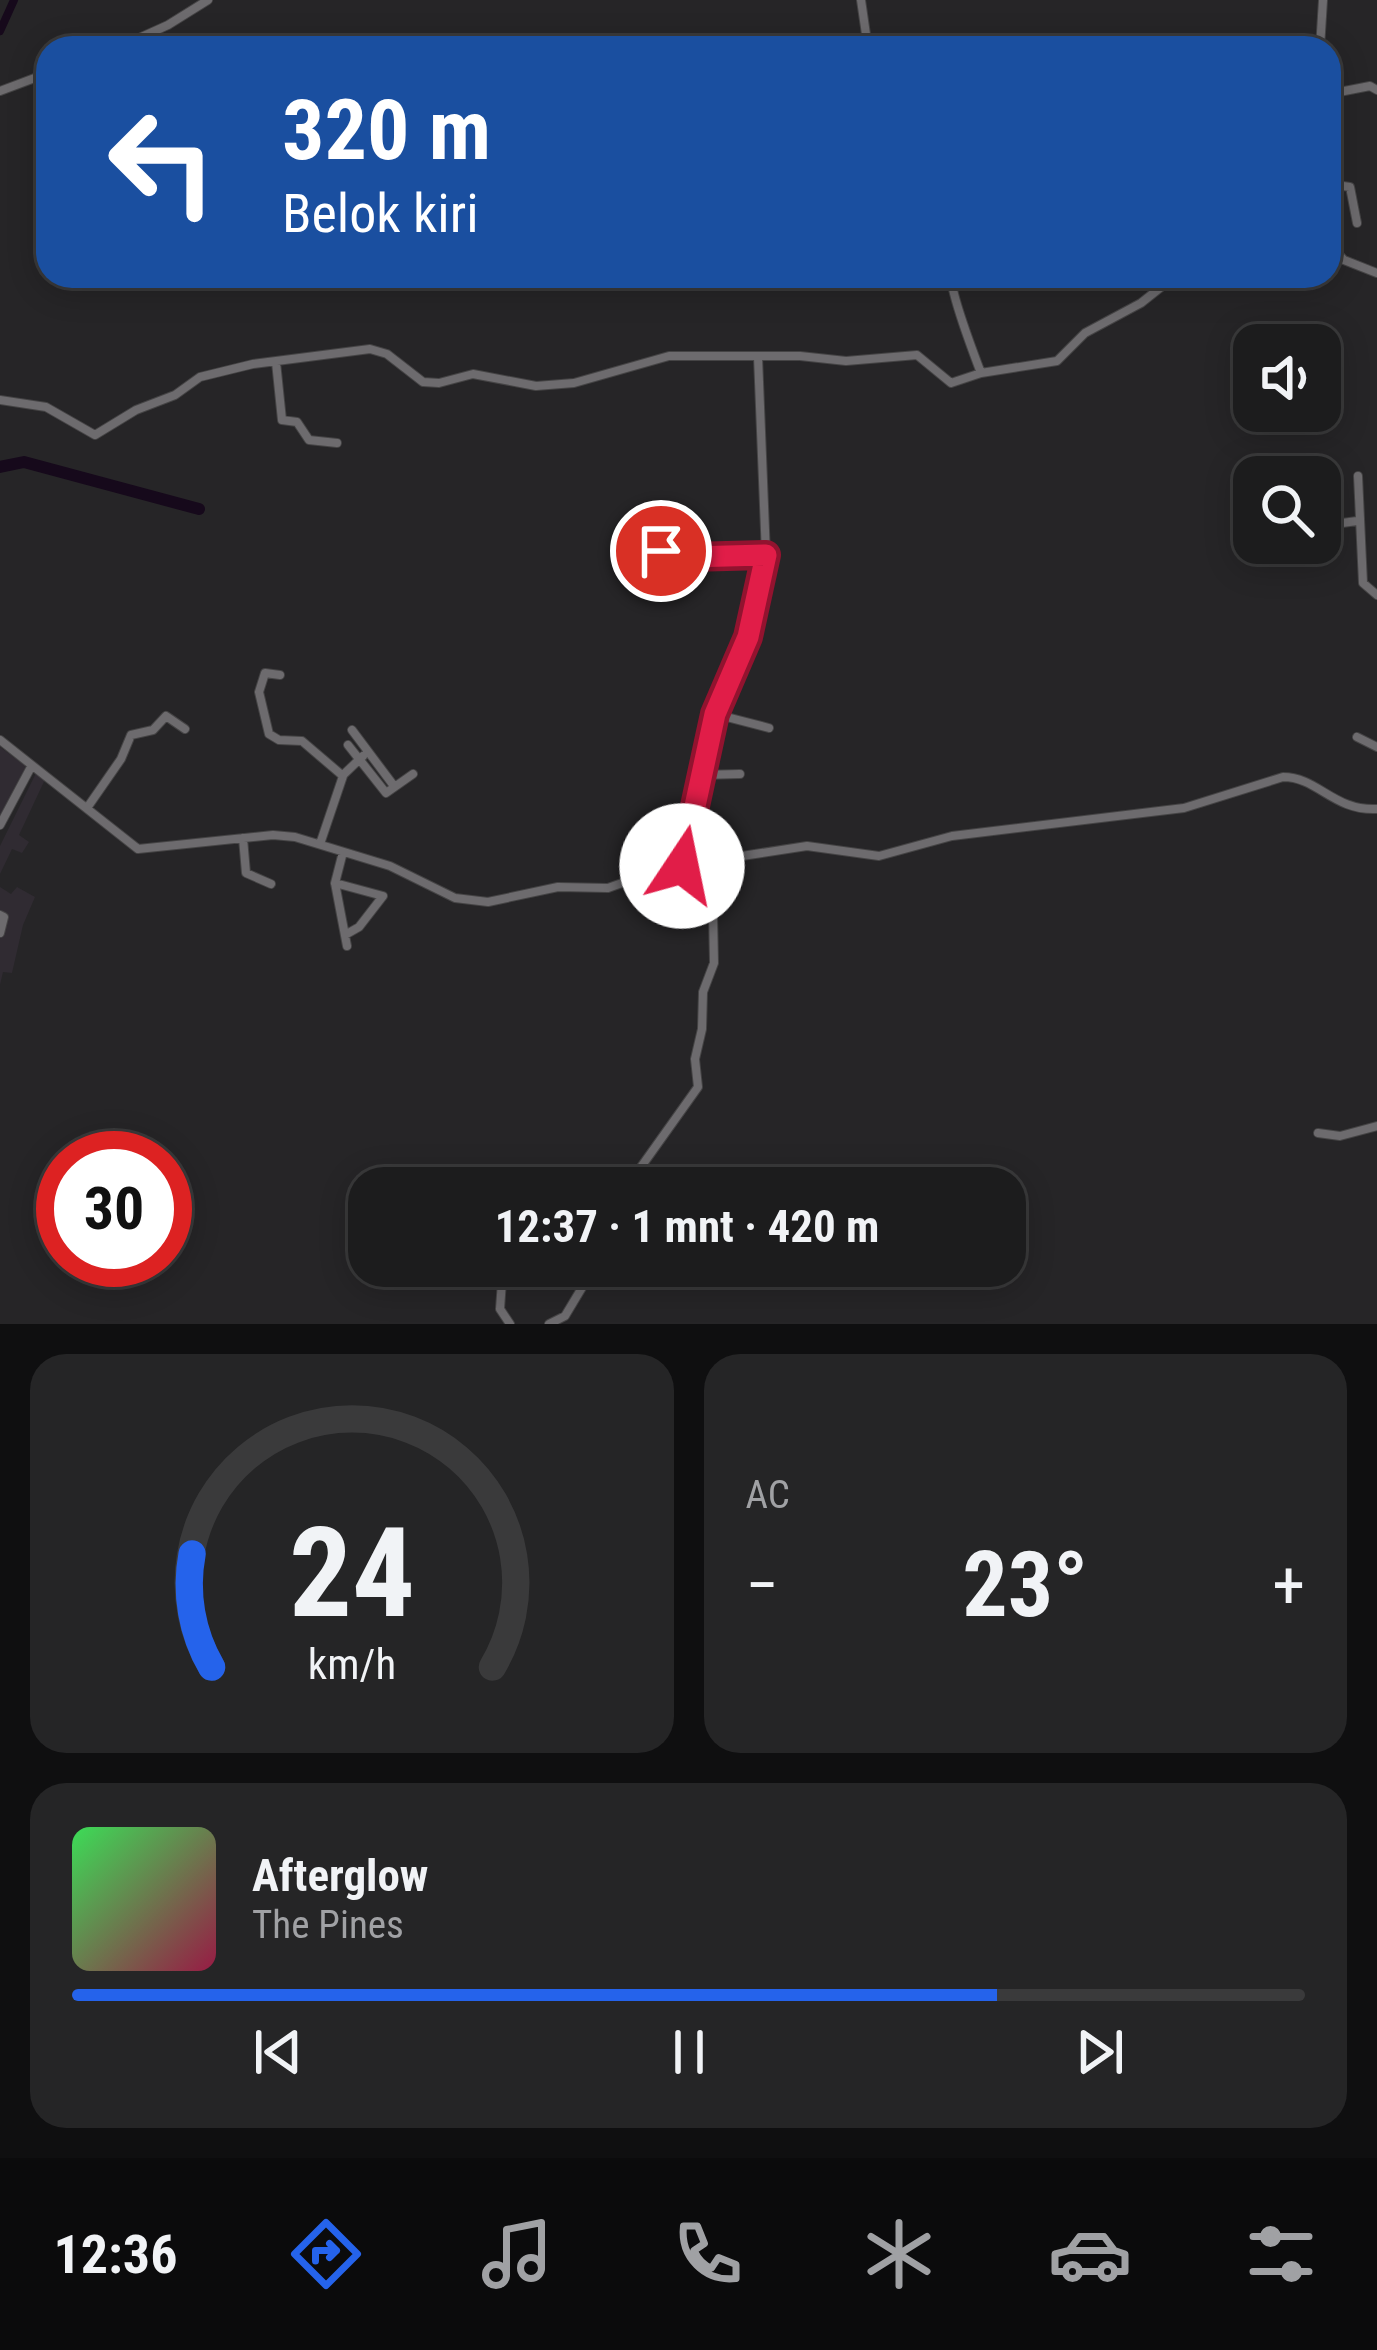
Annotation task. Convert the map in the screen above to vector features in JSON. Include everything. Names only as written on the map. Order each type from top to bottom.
[{"type":"street","points":[[142,36],[208,0]]},
{"type":"street","points":[[861,0],[866,36]]},
{"type":"street","points":[[1321,36],[1323,0]]},
{"type":"street","points":[[0,91],[36,78]]},
{"type":"street","points":[[1341,92],[1370,86],[1377,90]]},
{"type":"street","points":[[1341,186],[1350,187],[1357,224]]},
{"type":"street","points":[[1341,256],[1377,273]]},
{"type":"street","points":[[952,288],[981,373]]},
{"type":"street","points":[[0,400],[46,407],[95,435],[136,410],[175,395],[194,379],[370,349],[387,354],[423,382],[439,383],[473,374],[536,386],[574,383],[669,356],[846,361],[917,355],[948,382],[1057,361],[1084,333],[1142,303],[1160,288]]},
{"type":"street","points":[[682,866],[715,714],[748,637],[766,555],[758,357]]},
{"type":"street","points":[[276,362],[282,420],[297,422],[309,440],[337,442]]},
{"type":"street","points":[[1358,476],[1364,583],[1377,595]]},
{"type":"street","points":[[1341,523],[1357,521]]},
{"type":"street","points":[[630,537],[652,549],[690,557],[766,555]]},
{"type":"street","points":[[280,675],[266,672],[259,688],[269,734],[275,739],[302,741],[343,776]]},
{"type":"street","points":[[715,714],[769,728]]},
{"type":"street","points":[[86,808],[121,759],[131,735],[151,731],[165,716],[185,729]]},
{"type":"street","points":[[352,730],[386,793],[413,774]]},
{"type":"street","points":[[1357,737],[1377,747]]},
{"type":"street","points":[[0,740],[138,849],[285,836],[409,873],[455,898],[476,902],[558,887],[608,888],[653,871],[807,846],[879,856],[952,836],[1184,808],[1283,777],[1299,779],[1350,807],[1377,809]]},
{"type":"street","points":[[348,745],[364,755]]},
{"type":"street","points":[[320,844],[343,776],[364,755]]},
{"type":"street","points":[[0,825],[31,766]]},
{"type":"street","points":[[700,775],[740,774]]},
{"type":"street","points":[[243,838],[247,873],[271,884]]},
{"type":"street","points":[[343,852],[335,883],[347,946]]},
{"type":"street","points":[[641,1167],[698,1087],[695,1058],[703,992],[713,964],[712,863]]},
{"type":"street","points":[[335,883],[383,896],[359,927],[345,935]]},
{"type":"street","points":[[0,915],[4,917],[0,932]]},
{"type":"street","points":[[1318,1133],[1340,1136],[1377,1126]]},
{"type":"street","points":[[502,1287],[500,1309],[510,1324]]},
{"type":"street","points":[[549,1324],[565,1316],[582,1287]]},
{"type":"shaded area","points":[[0,747],[26,766],[0,822]]},
{"type":"shaded area","points":[[39,767],[48,773],[19,835],[29,842],[22,853],[12,849],[0,874],[0,846]]},
{"type":"shaded area","points":[[0,887],[11,894],[17,887],[35,897],[12,973],[3,972],[0,985]]},
{"type":"waterway","points":[[0,31],[14,0]]},
{"type":"waterway","points":[[0,467],[24,462],[199,509]]},
{"type":"route","points":[[661,551],[690,557],[766,555],[745,648],[715,714],[682,866]]}]
